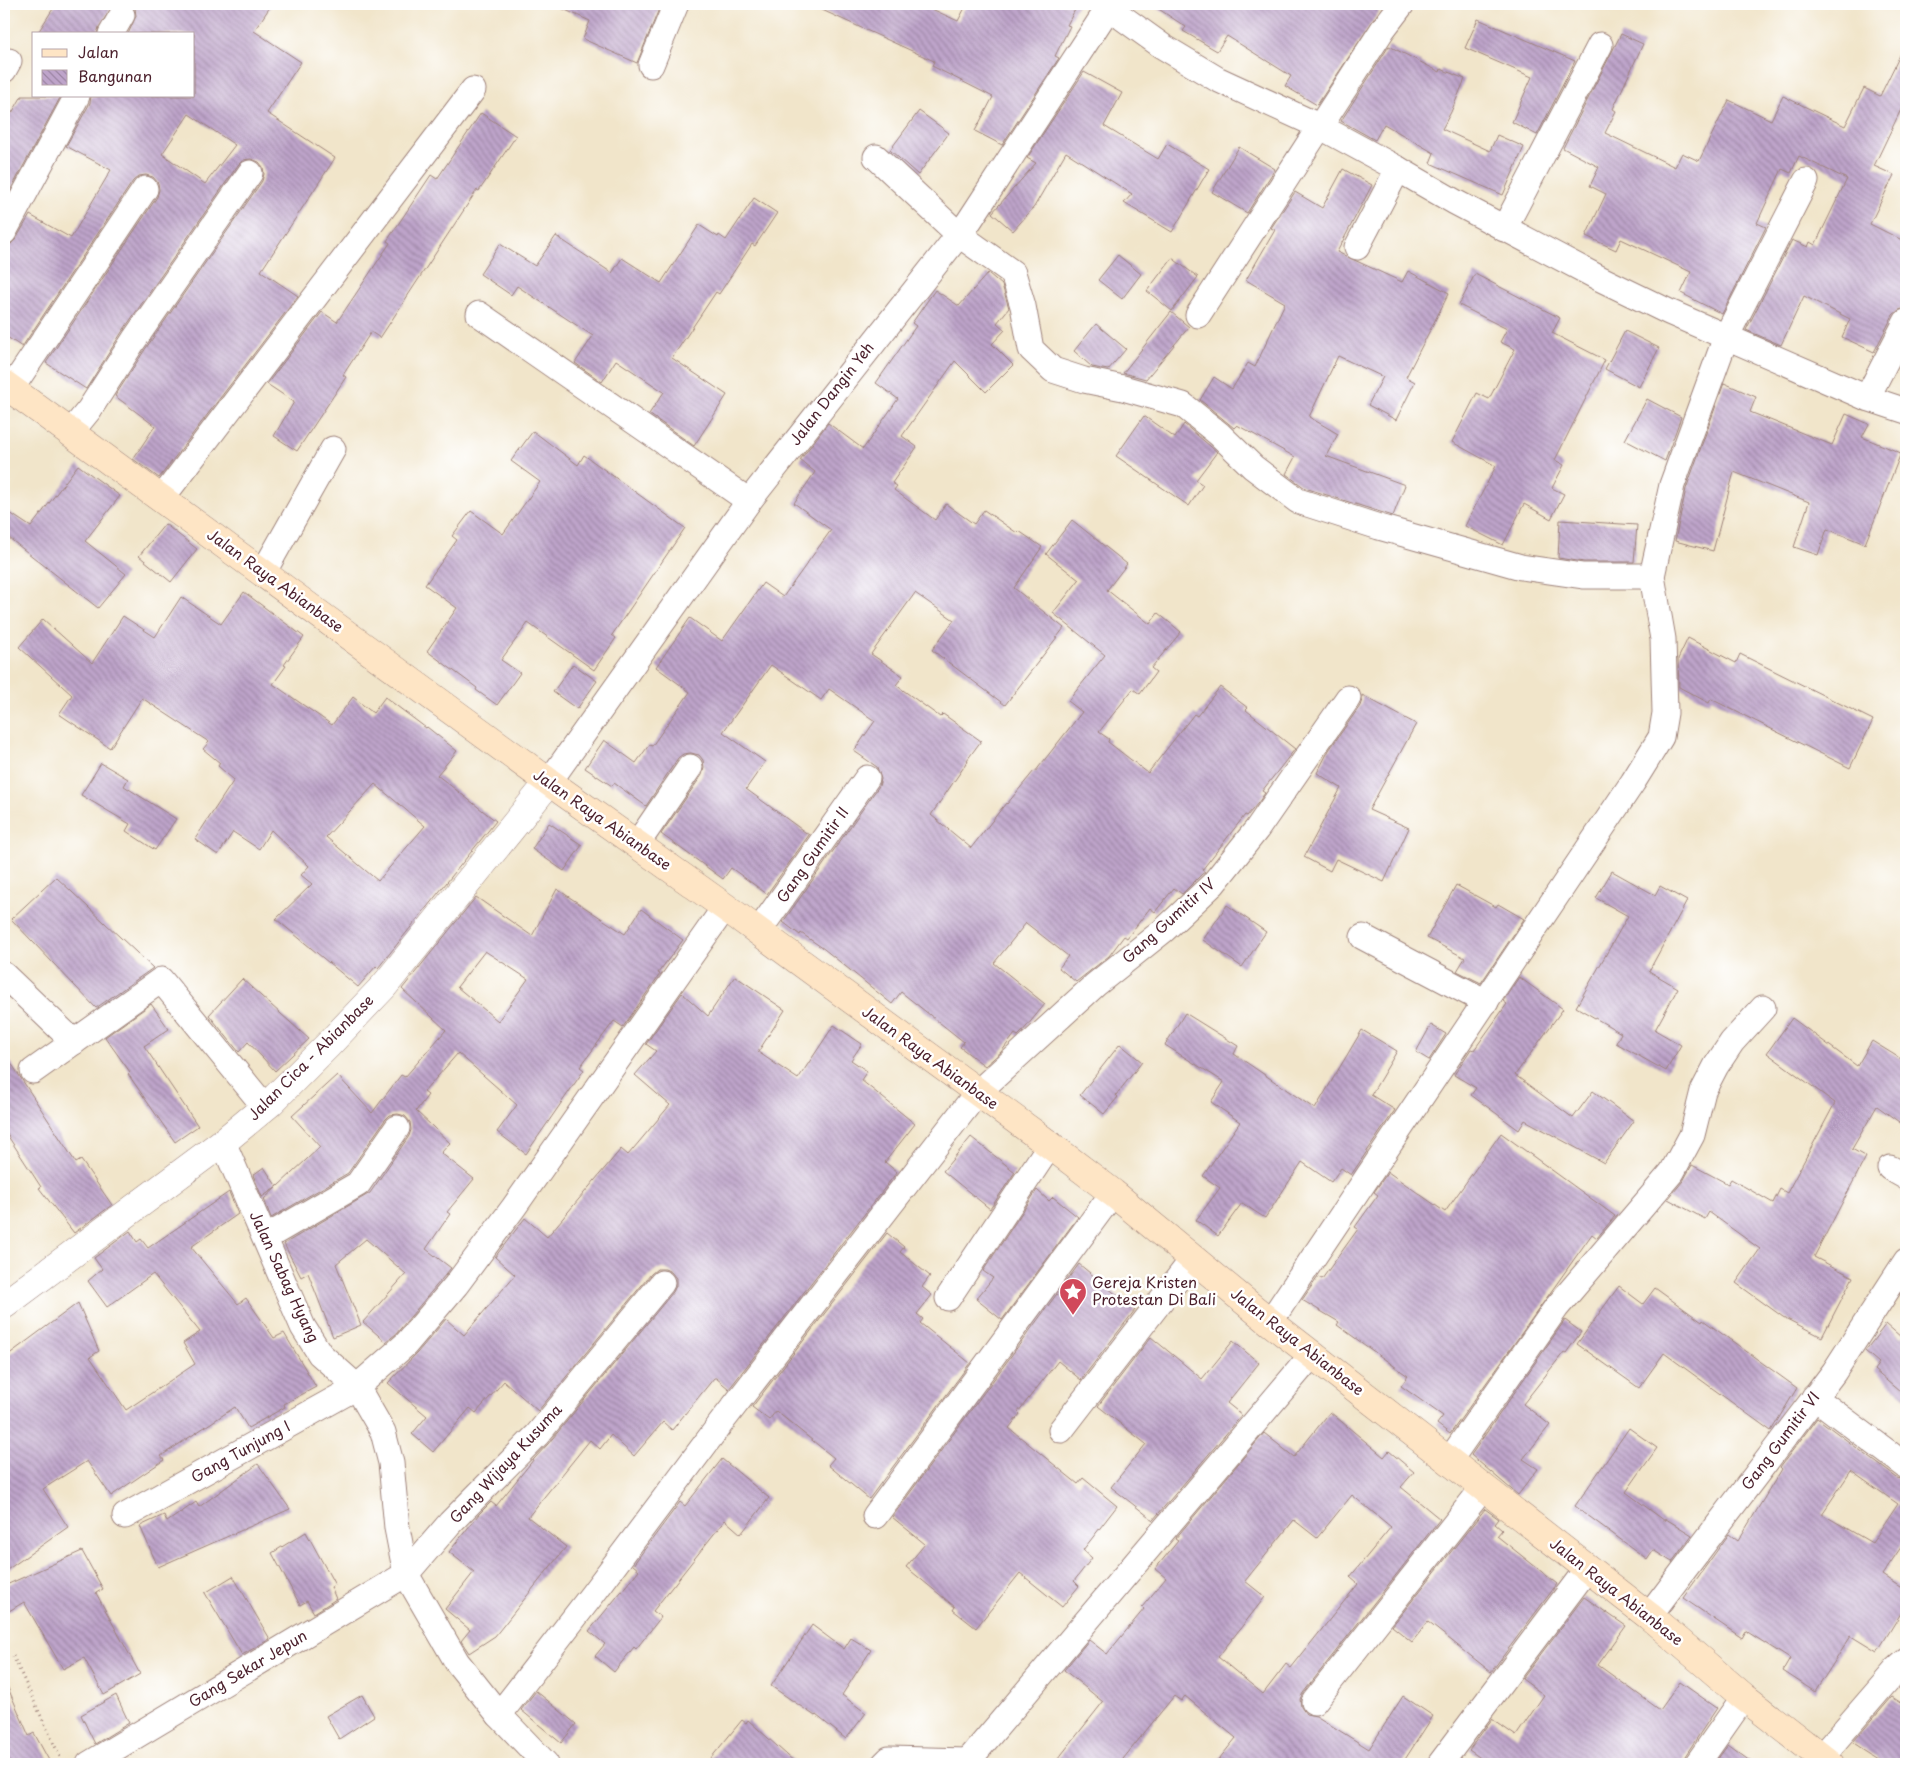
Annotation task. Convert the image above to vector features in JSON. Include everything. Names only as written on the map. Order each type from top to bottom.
[{"type":"main road","name":"Jalan Raya Abianbase","points":[[7,386],[1050,1145],[1113,1193],[1270,1322],[1649,1616],[1744,1697],[1826,1760]]},
{"type":"street","points":[[651,65],[676,4]]},
{"type":"street","points":[[1198,315],[1383,29],[1402,4]]},
{"type":"street","points":[[1110,6],[1162,46],[1218,79],[1321,127],[1504,229],[1599,278],[1726,337],[1867,398],[1906,411]]},
{"type":"street","name":"Jalan Dangin Yeh","points":[[549,782],[749,501],[968,223],[1110,6]]},
{"type":"street","points":[[1504,229],[1600,46]]},
{"type":"street","points":[[162,498],[474,90]]},
{"type":"street","points":[[4,232],[76,98]]},
{"type":"street","points":[[876,157],[958,234],[1013,273],[1023,306],[1031,349],[1053,370],[1084,380],[1123,388],[1182,405],[1219,434],[1253,467],[1298,501],[1378,528],[1521,567],[1583,576],[1652,576]]},
{"type":"street","points":[[1357,247],[1398,169]]},
{"type":"street","points":[[71,432],[89,410],[134,340],[250,173]]},
{"type":"street","points":[[1270,1322],[1628,790],[1661,737],[1665,713],[1663,639],[1652,576],[1672,484],[1726,337],[1806,181]]},
{"type":"street","points":[[7,386],[145,190]]},
{"type":"street","points":[[479,314],[749,501]]},
{"type":"street","points":[[1867,398],[1906,322]]},
{"type":"street","points":[[263,572],[333,449]]},
{"type":"street","name":"Gang Gumitir IV","points":[[498,1715],[977,1093],[1095,985],[1164,930],[1213,884],[1257,829],[1348,698]]},
{"type":"street","points":[[637,844],[690,767]]},
{"type":"street","name":"Gang Gumitir II","points":[[758,932],[867,778]]},
{"type":"street","name":"Jalan Cica - Abianbase","points":[[4,1305],[223,1142],[265,1107],[384,986],[549,782]]},
{"type":"street","name":"Gang Tunjung I","points":[[125,1516],[357,1387],[406,1344],[456,1285],[525,1191],[725,907]]},
{"type":"street","points":[[1363,937],[1486,1002]]},
{"type":"street","points":[[4,975],[74,1042]]},
{"type":"street","points":[[33,1070],[161,980],[265,1107]]},
{"type":"street","points":[[1449,1461],[1556,1308],[1672,1172],[1692,1135],[1703,1091],[1716,1066],[1732,1042],[1763,1008]]},
{"type":"street","points":[[265,1238],[358,1184],[397,1128]]},
{"type":"street","name":"Jalan Sabag Hyang","points":[[223,1142],[303,1327],[320,1354],[357,1387],[382,1432],[391,1464],[397,1528],[406,1574],[457,1662],[498,1715],[546,1764]]},
{"type":"street","points":[[948,1298],[1050,1145]]},
{"type":"street","points":[[875,1516],[1113,1193]]},
{"type":"street","points":[[1061,1430],[1193,1259]]},
{"type":"street","name":"Gang Gumitir VI","points":[[1649,1616],[1834,1372],[1906,1261]]},
{"type":"street","name":"Gang Wijaya Kusuma","points":[[406,1574],[450,1523],[537,1435],[662,1283]]},
{"type":"street","points":[[884,1764],[889,1759],[968,1761],[1312,1354]]},
{"type":"street","points":[[1814,1397],[1906,1466]]},
{"type":"street","points":[[1314,1702],[1483,1488]]},
{"type":"street","points":[[1440,1764],[1587,1569]]},
{"type":"street","name":"Gang Sekar Jepun","points":[[89,1764],[406,1574]]},
{"type":"street","points":[[1826,1760],[1897,1669],[1906,1662]]},
{"type":"street","points":[[1698,1764],[1744,1697]]},
{"type":"path","points":[[13,1656],[64,1764]]},
{"type":"building","points":[[56,4],[114,4],[98,32],[38,32]]},
{"type":"building","points":[[130,4],[272,4],[254,31],[301,62],[267,113],[335,158],[261,271],[298,296],[159,478],[133,459],[155,426],[115,396],[146,348],[262,181],[263,167],[259,162],[251,159],[243,160],[238,165],[122,332],[86,389],[46,363],[157,197],[158,183],[153,177],[139,176],[133,181],[22,347],[4,335],[4,246],[11,244],[16,239],[30,215],[71,238],[111,170],[66,146],[90,103],[91,98],[195,98],[195,32],[129,32],[136,16],[135,8]],"holes":[[[189,114],[235,145],[205,184],[162,154]]]},
{"type":"building","points":[[552,4],[661,4],[637,63],[583,39],[590,21]]},
{"type":"building","points":[[809,4],[921,4],[958,21],[967,4],[1078,4],[1067,25],[1070,26],[1055,56],[1059,58],[1002,145],[975,131],[993,97],[932,66],[934,61]]},
{"type":"building","points":[[1151,4],[1384,4],[1317,105],[1285,86],[1291,76],[1227,36],[1217,51],[1183,31],[1186,27]]},
{"type":"building","points":[[1478,19],[1575,61],[1537,135],[1512,122],[1532,77],[1465,48]]},
{"type":"building","points":[[1621,34],[1643,44],[1613,109],[1616,111],[1605,133],[1675,167],[1682,153],[1699,161],[1729,100],[1771,120],[1783,96],[1845,126],[1864,88],[1880,96],[1906,43],[1906,99],[1874,166],[1894,175],[1870,224],[1906,242],[1906,308],[1899,310],[1893,315],[1874,352],[1842,337],[1850,319],[1804,296],[1781,345],[1746,330],[1792,240],[1808,247],[1810,242],[1815,245],[1847,179],[1799,156],[1791,173],[1782,169],[1757,223],[1766,227],[1722,314],[1681,293],[1691,272],[1621,239],[1616,250],[1586,236],[1606,194],[1590,186],[1599,167],[1563,148]]},
{"type":"building","points":[[1389,46],[1440,72],[1441,69],[1465,79],[1442,129],[1490,151],[1497,135],[1524,147],[1503,195],[1430,163],[1434,153],[1384,124],[1375,140],[1341,121]]},
{"type":"building","points":[[1084,72],[1122,93],[1104,126],[1158,159],[1167,144],[1209,169],[1172,232],[1124,203],[1132,194],[1066,152],[1034,207],[1013,231],[992,213],[1036,163],[1027,158]]},
{"type":"building","points":[[22,96],[60,98],[4,202],[4,108],[12,113]]},
{"type":"building","points":[[919,111],[949,133],[918,175],[890,150]]},
{"type":"building","points":[[481,113],[516,136],[479,191],[477,190],[380,338],[371,332],[343,375],[346,377],[297,451],[274,436],[294,402],[267,384],[322,312],[337,322],[390,243],[387,241],[431,175],[437,179]]},
{"type":"building","points":[[1239,147],[1275,169],[1247,213],[1212,192]]},
{"type":"building","points":[[1343,169],[1372,185],[1337,252],[1402,282],[1408,271],[1449,293],[1406,377],[1415,382],[1396,420],[1368,405],[1383,377],[1338,356],[1309,417],[1338,434],[1326,456],[1405,485],[1393,516],[1305,488],[1286,474],[1295,457],[1237,425],[1234,428],[1200,400],[1214,377],[1232,389],[1248,363],[1255,367],[1285,303],[1246,280],[1275,230],[1271,228],[1295,192],[1322,208]]},
{"type":"building","points":[[754,198],[777,213],[755,246],[752,244],[719,294],[716,292],[672,358],[727,395],[694,446],[649,414],[664,392],[616,360],[602,382],[575,363],[593,336],[517,286],[511,295],[480,274],[500,244],[535,266],[556,236],[612,273],[622,258],[661,283],[699,225],[726,240]]},
{"type":"building","points":[[1118,255],[1141,274],[1122,299],[1098,280]]},
{"type":"building","points":[[1172,258],[1198,277],[1172,311],[1147,291]]},
{"type":"building","points":[[988,273],[1002,285],[1009,308],[997,323],[1005,330],[992,344],[1013,365],[986,392],[955,361],[902,436],[917,447],[892,483],[897,486],[894,490],[935,520],[946,504],[974,524],[984,510],[1017,533],[1019,531],[1042,547],[1014,588],[1064,628],[1005,705],[932,650],[954,620],[915,593],[871,654],[903,676],[896,685],[940,717],[943,714],[981,741],[931,815],[971,848],[1006,803],[1035,772],[1082,712],[1068,701],[1105,655],[1053,613],[1079,580],[1046,554],[1072,520],[1127,564],[1107,590],[1150,624],[1158,613],[1181,632],[1151,668],[1156,672],[1140,694],[1133,689],[1099,732],[1109,739],[1108,742],[1148,773],[1194,714],[1197,716],[1220,687],[1248,708],[1246,710],[1295,749],[1262,791],[1265,793],[1258,803],[1247,816],[1245,815],[1202,870],[1205,872],[1182,894],[1174,888],[1155,912],[1150,908],[1127,938],[1124,936],[1109,956],[1076,982],[1059,968],[1068,956],[1026,923],[994,963],[1045,1004],[1022,1032],[1018,1036],[1015,1034],[1001,1052],[985,1066],[960,1047],[964,1042],[901,992],[892,1004],[824,949],[801,933],[800,935],[783,922],[879,786],[881,779],[877,767],[854,751],[875,721],[829,689],[821,700],[771,665],[723,732],[765,762],[746,789],[809,835],[767,894],[731,868],[723,879],[661,834],[702,775],[704,768],[703,760],[699,755],[683,754],[678,758],[646,806],[614,783],[612,786],[585,768],[604,740],[636,763],[649,745],[652,746],[690,692],[656,667],[690,618],[722,641],[763,583],[783,597],[831,530],[794,503],[815,472],[800,460],[828,423],[863,449],[898,399],[876,383],[916,326],[912,323],[935,290],[959,306]]},
{"type":"building","points":[[1475,274],[1560,318],[1552,333],[1605,360],[1555,460],[1564,465],[1552,488],[1564,494],[1551,519],[1524,504],[1503,545],[1465,526],[1496,466],[1452,442],[1477,393],[1489,399],[1515,349],[1500,342],[1507,329],[1459,305]]},
{"type":"building","points":[[1171,312],[1189,327],[1146,379],[1123,373]]},
{"type":"building","points":[[1096,324],[1126,349],[1108,370],[1092,367],[1074,351]]},
{"type":"building","points":[[1625,331],[1659,348],[1639,387],[1605,369]]},
{"type":"building","points":[[1724,383],[1756,397],[1750,412],[1832,445],[1846,414],[1869,424],[1862,437],[1901,453],[1865,544],[1827,529],[1818,555],[1794,547],[1809,502],[1734,472],[1713,551],[1675,541],[1686,489]]},
{"type":"building","points":[[1647,399],[1681,417],[1665,461],[1625,440]]},
{"type":"building","points":[[1144,416],[1175,438],[1184,424],[1217,452],[1196,480],[1203,485],[1189,506],[1116,456]]},
{"type":"building","points":[[533,431],[578,465],[584,455],[685,528],[612,635],[616,638],[594,670],[528,623],[501,660],[520,673],[497,705],[427,651],[457,608],[425,585],[457,540],[452,536],[471,511],[503,534],[540,482],[511,461]]},
{"type":"building","points":[[78,465],[120,496],[85,541],[126,574],[98,608],[4,534],[4,509],[31,527]]},
{"type":"building","points":[[1560,520],[1637,525],[1634,562],[1584,562],[1558,558]]},
{"type":"building","points":[[165,524],[197,549],[171,582],[139,556]]},
{"type":"building","points":[[244,592],[304,637],[273,684],[332,725],[353,697],[373,713],[385,697],[457,751],[437,775],[496,821],[378,968],[376,966],[358,987],[276,919],[312,884],[301,875],[309,866],[271,830],[259,849],[233,832],[218,855],[195,839],[234,780],[218,766],[220,763],[203,749],[209,742],[142,698],[110,748],[59,714],[72,695],[19,647],[43,619],[92,663],[123,616],[155,637],[181,597],[221,624]],"holes":[[[375,784],[425,826],[378,881],[326,837]]]},
{"type":"building","points":[[1688,638],[1736,663],[1740,654],[1873,720],[1850,768],[1711,699],[1709,703],[1679,687],[1678,659]]},
{"type":"building","points":[[573,664],[597,681],[577,709],[553,692]]},
{"type":"building","points":[[1362,695],[1416,724],[1369,810],[1409,828],[1384,882],[1336,859],[1330,871],[1304,857],[1341,788],[1317,773],[1329,750],[1360,706]]},
{"type":"building","points":[[101,763],[128,779],[124,786],[176,819],[155,850],[126,831],[130,824],[81,795]]},
{"type":"building","points":[[549,823],[582,845],[564,871],[532,849]]},
{"type":"building","points":[[1612,871],[1655,895],[1660,886],[1687,901],[1649,971],[1678,988],[1655,1030],[1681,1045],[1666,1071],[1616,1043],[1621,1033],[1576,1007],[1628,916],[1596,898]]},
{"type":"building","points":[[56,877],[153,968],[96,1008],[11,919]]},
{"type":"building","points":[[1456,885],[1496,907],[1498,904],[1524,919],[1481,983],[1457,971],[1465,958],[1427,938]]},
{"type":"building","points":[[557,889],[625,934],[641,909],[683,940],[658,973],[660,974],[623,1027],[614,1021],[580,1067],[584,1070],[526,1154],[497,1132],[517,1105],[458,1053],[424,1092],[428,1095],[416,1111],[450,1143],[441,1153],[474,1179],[447,1212],[450,1214],[426,1249],[451,1268],[396,1334],[386,1342],[363,1322],[406,1274],[366,1239],[336,1264],[361,1325],[333,1337],[308,1273],[301,1277],[284,1244],[370,1193],[409,1136],[411,1130],[410,1122],[405,1116],[398,1114],[390,1115],[348,1173],[271,1218],[264,1199],[320,1147],[292,1116],[337,1075],[372,1113],[401,1075],[405,1077],[446,1030],[402,989],[476,897],[532,936]],"holes":[[[485,951],[528,979],[498,1021],[457,987]]]},
{"type":"building","points":[[1227,905],[1266,932],[1242,967],[1203,940]]},
{"type":"building","points":[[735,976],[785,1010],[758,1052],[798,1079],[834,1025],[862,1044],[851,1060],[867,1071],[861,1080],[915,1124],[885,1162],[897,1172],[729,1389],[714,1378],[672,1430],[663,1422],[634,1456],[611,1435],[600,1449],[590,1440],[528,1517],[566,1547],[495,1636],[469,1653],[461,1641],[470,1630],[445,1609],[474,1572],[449,1552],[491,1502],[496,1506],[548,1444],[673,1292],[676,1286],[676,1278],[665,1269],[657,1269],[651,1274],[538,1411],[504,1381],[476,1413],[470,1408],[433,1452],[412,1434],[427,1416],[388,1383],[446,1319],[464,1335],[515,1275],[495,1257],[525,1218],[547,1237],[621,1149],[628,1155],[670,1105],[635,1075],[656,1051],[646,1044],[682,993],[708,1016]]},
{"type":"building","points":[[1519,977],[1563,1009],[1515,1075],[1573,1118],[1593,1091],[1634,1121],[1604,1163],[1525,1120],[1519,1130],[1471,1095],[1476,1088],[1454,1075],[1471,1049],[1474,1050],[1507,1004],[1503,1001]]},
{"type":"building","points":[[242,979],[309,1039],[275,1071],[248,1042],[239,1052],[209,1015]]},
{"type":"building","points":[[151,1004],[169,1029],[144,1046],[198,1126],[175,1142],[105,1037]]},
{"type":"building","points":[[1185,1013],[1238,1046],[1234,1054],[1315,1109],[1362,1030],[1397,1051],[1371,1095],[1395,1110],[1351,1175],[1341,1168],[1331,1182],[1302,1162],[1265,1218],[1242,1203],[1218,1236],[1196,1220],[1220,1188],[1203,1176],[1240,1122],[1211,1102],[1224,1082],[1165,1045]]},
{"type":"building","points":[[1792,1018],[1857,1066],[1872,1041],[1906,1062],[1906,1127],[1877,1106],[1852,1149],[1866,1157],[1814,1257],[1853,1277],[1822,1337],[1783,1317],[1736,1283],[1760,1249],[1709,1212],[1705,1219],[1668,1199],[1683,1181],[1692,1165],[1728,1184],[1731,1179],[1773,1203],[1780,1189],[1787,1193],[1835,1103],[1767,1053]]},
{"type":"building","points":[[1431,1025],[1446,1034],[1429,1060],[1416,1052]]},
{"type":"building","points":[[1120,1044],[1142,1062],[1116,1095],[1118,1097],[1104,1114],[1080,1095]]},
{"type":"building","points":[[4,1052],[76,1163],[81,1160],[112,1205],[74,1233],[39,1188],[41,1187],[4,1130]]},
{"type":"building","points":[[1501,1133],[1615,1216],[1597,1238],[1592,1234],[1450,1434],[1437,1424],[1443,1416],[1401,1386],[1408,1376],[1337,1325],[1339,1322],[1302,1300],[1318,1277],[1322,1279],[1358,1229],[1355,1227],[1378,1195],[1374,1192],[1388,1172],[1445,1212]]},
{"type":"building","points":[[971,1137],[1015,1172],[990,1209],[943,1171]]},
{"type":"building","points":[[264,1167],[277,1187],[262,1197],[253,1175]]},
{"type":"building","points":[[1037,1190],[1049,1201],[1053,1197],[1078,1217],[1002,1320],[976,1299],[993,1278],[983,1271]]},
{"type":"building","points":[[229,1192],[238,1214],[191,1247],[238,1304],[246,1298],[274,1338],[284,1333],[316,1387],[284,1404],[285,1407],[248,1428],[235,1407],[161,1456],[164,1460],[111,1496],[87,1461],[43,1489],[68,1527],[4,1572],[4,1358],[78,1303],[99,1351],[90,1357],[126,1410],[195,1364],[183,1343],[200,1332],[153,1274],[107,1307],[88,1281],[102,1269],[94,1258],[130,1231],[137,1242],[141,1239],[148,1248]]},
{"type":"building","points":[[887,1233],[904,1247],[900,1252],[930,1276],[922,1287],[932,1295],[917,1314],[923,1319],[920,1323],[970,1363],[869,1499],[828,1465],[834,1458],[776,1411],[769,1420],[752,1407]]},
{"type":"building","points":[[1079,1264],[1135,1310],[1081,1380],[1058,1361],[1018,1412],[1020,1414],[1009,1428],[1078,1484],[1083,1478],[1117,1506],[1083,1550],[1092,1558],[1074,1581],[1079,1586],[1062,1607],[1020,1573],[976,1628],[953,1610],[955,1607],[906,1567],[925,1544],[892,1517]]},
{"type":"building","points":[[1619,1286],[1643,1304],[1655,1288],[1797,1388],[1771,1431],[1664,1353],[1639,1388],[1577,1344]]},
{"type":"building","points":[[1565,1320],[1581,1332],[1523,1404],[1550,1425],[1523,1459],[1538,1469],[1518,1495],[1471,1455]]},
{"type":"building","points":[[1886,1324],[1901,1337],[1906,1331],[1906,1397],[1874,1370],[1879,1363],[1865,1351]]},
{"type":"building","points":[[1151,1337],[1202,1379],[1233,1341],[1259,1363],[1227,1403],[1242,1415],[1153,1520],[1111,1487],[1146,1444],[1098,1406]]},
{"type":"building","points":[[1330,1412],[1384,1457],[1389,1451],[1414,1472],[1401,1487],[1440,1519],[1300,1699],[1301,1707],[1306,1714],[1316,1716],[1369,1749],[1403,1696],[1433,1716],[1402,1764],[1215,1764],[1236,1738],[1185,1696],[1181,1701],[1174,1696],[1119,1764],[1054,1764],[1103,1702],[1064,1670],[1089,1640],[1107,1654],[1144,1609],[1142,1607],[1166,1578],[1155,1569],[1178,1541],[1175,1539],[1264,1433],[1294,1457]],"holes":[[[1352,1495],[1391,1527],[1350,1577],[1358,1584],[1291,1668],[1286,1664],[1263,1694],[1218,1657],[1265,1597],[1245,1581],[1294,1520],[1317,1538]]]},
{"type":"building","points":[[1817,1418],[1897,1478],[1906,1480],[1906,1540],[1882,1575],[1906,1591],[1906,1605],[1877,1652],[1851,1636],[1815,1692],[1783,1671],[1790,1659],[1746,1631],[1742,1638],[1683,1598],[1729,1534],[1738,1541],[1782,1469],[1780,1467]],"holes":[[[1851,1471],[1898,1504],[1872,1543],[1822,1514]]]},
{"type":"building","points":[[1629,1428],[1657,1448],[1626,1492],[1665,1521],[1666,1519],[1692,1535],[1672,1562],[1653,1550],[1647,1559],[1575,1506]]},
{"type":"building","points":[[722,1459],[769,1498],[741,1534],[725,1520],[653,1611],[661,1617],[636,1649],[634,1647],[614,1672],[595,1656],[605,1644],[589,1631],[639,1570],[633,1565],[680,1502],[685,1506]]},
{"type":"building","points":[[258,1464],[290,1509],[158,1567],[140,1526],[164,1515],[167,1522],[196,1502],[199,1507]]},
{"type":"building","points":[[1485,1509],[1499,1519],[1495,1524],[1502,1530],[1497,1536],[1557,1584],[1491,1672],[1428,1622],[1412,1642],[1392,1626]]},
{"type":"building","points":[[306,1532],[335,1585],[331,1587],[336,1599],[314,1613],[307,1601],[300,1605],[272,1553]]},
{"type":"building","points":[[82,1551],[103,1589],[96,1593],[140,1674],[104,1695],[84,1658],[63,1669],[24,1602],[4,1614],[4,1586]]},
{"type":"building","points":[[233,1576],[270,1639],[242,1655],[205,1593]]},
{"type":"building","points":[[1584,1597],[1626,1626],[1598,1665],[1660,1710],[1680,1682],[1717,1708],[1685,1756],[1683,1764],[1489,1764],[1469,1750],[1492,1719],[1516,1736],[1544,1695],[1522,1679]]},
{"type":"building","points":[[812,1625],[844,1649],[851,1638],[871,1650],[842,1695],[866,1713],[846,1739],[816,1715],[771,1686]]},
{"type":"building","points":[[4,1679],[29,1736],[34,1733],[51,1764],[11,1764],[4,1751]]},
{"type":"building","points":[[536,1691],[576,1724],[561,1743],[521,1710]]},
{"type":"building","points":[[116,1695],[129,1723],[95,1744],[81,1715]]},
{"type":"building","points":[[362,1695],[374,1716],[339,1739],[326,1716]]},
{"type":"building","points":[[1892,1697],[1906,1706],[1906,1764],[1887,1764],[1853,1742]]},
{"type":"building","points":[[742,1720],[746,1723],[748,1720],[797,1764],[706,1764]]},
{"type":"building","points":[[1728,1745],[1754,1764],[1714,1764]]},
{"type":"place","name":"Gereja Kristen Protestan Di Bali","points":[[1073,1316]]}]
